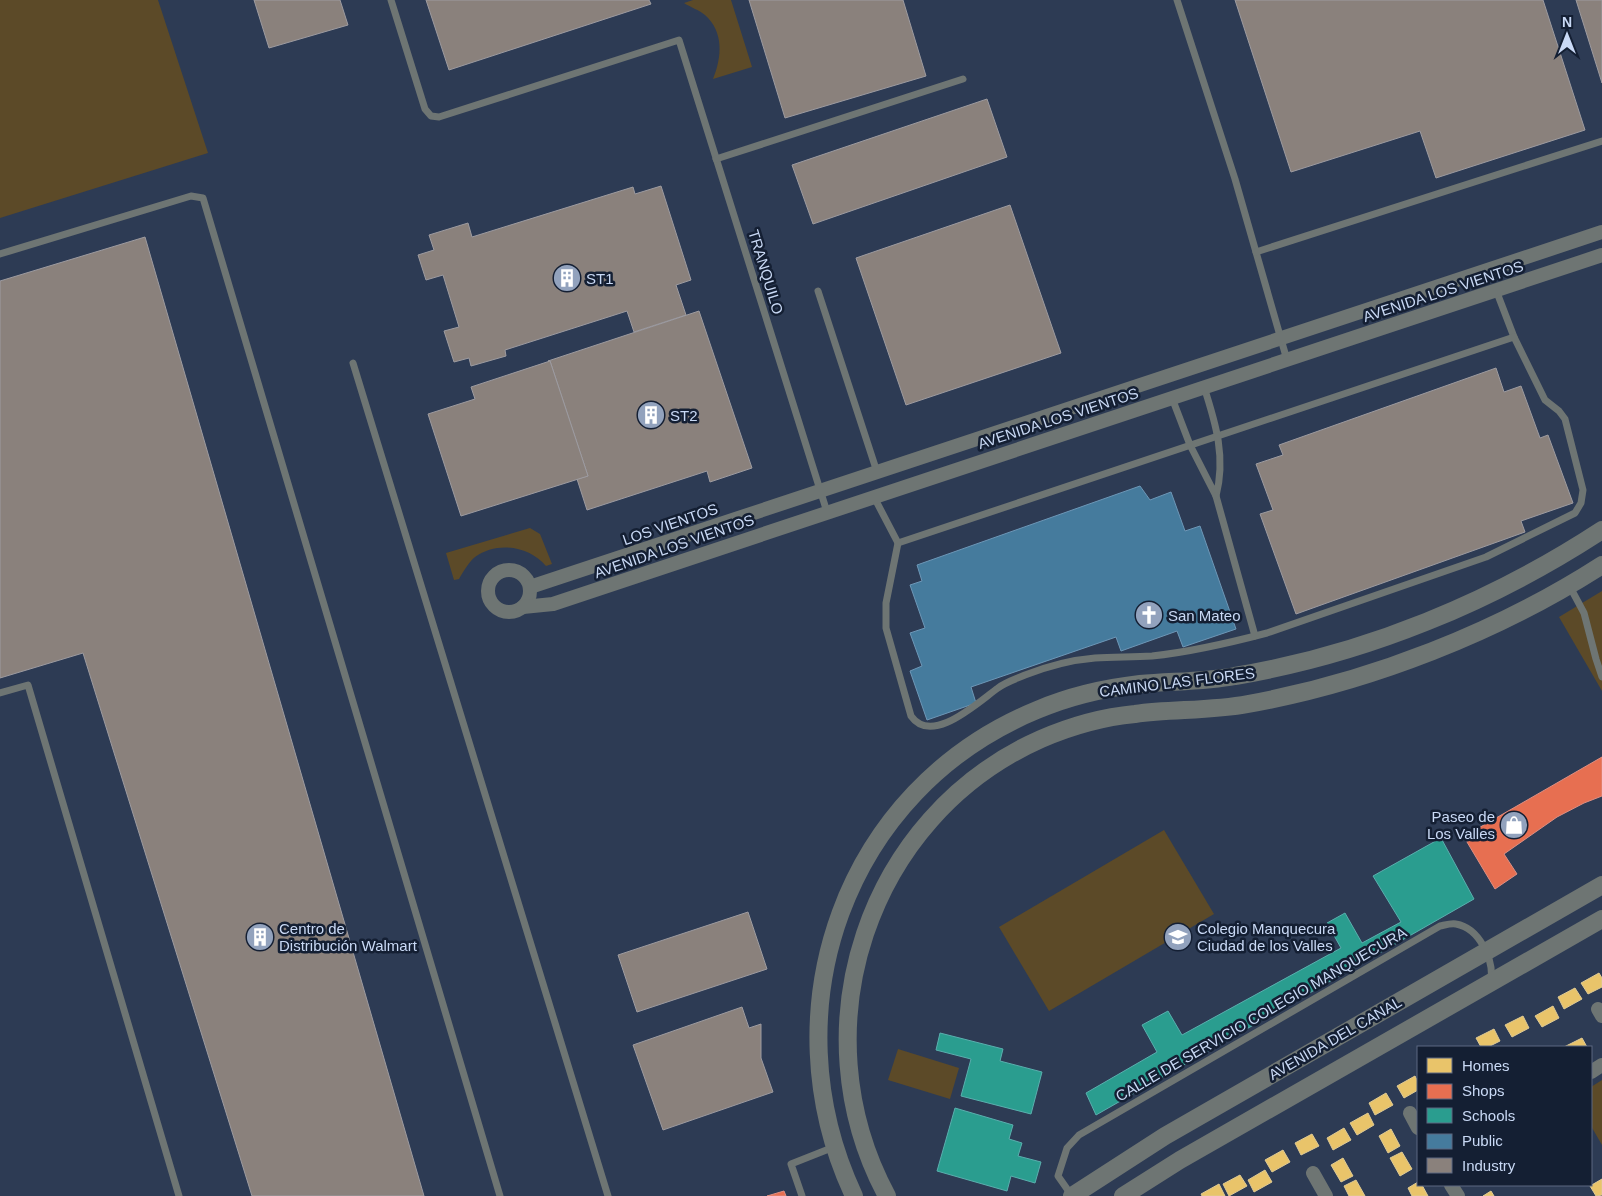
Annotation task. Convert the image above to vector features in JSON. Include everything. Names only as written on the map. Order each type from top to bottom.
[{"type":"street","name":"AVENIDA LOS VIENTOS","points":[[821,491],[1602,232]]},
{"type":"street","name":"AVENIDA LOS VIENTOS","points":[[530,587],[529,582],[522,574],[518,571],[507,569],[493,576],[488,586],[488,596],[494,606],[503,611],[514,612],[523,606],[553,604],[1602,255]]},
{"type":"street","name":"LOS VIENTOS","points":[[530,587],[821,491]]},
{"type":"street","name":"CAMINO LAS FLORES","points":[[854,1196],[834,1147],[821,1085],[818,1032],[822,982],[834,932],[854,882],[880,837],[914,795],[957,756],[989,734],[1016,719],[1075,696],[1122,686],[1241,675],[1303,662],[1417,626],[1493,592],[1565,553],[1602,530]]},
{"type":"street","name":"CAMINO LAS FLORES","points":[[887,1196],[866,1148],[851,1091],[847,1023],[853,976],[875,906],[896,865],[928,823],[964,788],[1009,755],[1042,739],[1076,726],[1132,714],[1247,704],[1313,689],[1370,672],[1432,650],[1496,622],[1569,585],[1602,565]]},
{"type":"street","points":[[523,606],[529,598],[530,587]]},
{"type":"street","name":"AVENIDA DEL CANAL","points":[[1072,1196],[1165,1136],[1602,885]]},
{"type":"street","name":"AVENIDA DEL CANAL","points":[[1123,1196],[1180,1160],[1602,919]]},
{"type":"street","points":[[1410,1113],[1417,1126]]},
{"type":"street","points":[[1312,1173],[1326,1196]]},
{"type":"lane","name":"TRANQUILO","points":[[391,0],[426,109],[431,116],[438,117],[679,40],[827,512]]},
{"type":"lane","points":[[1177,0],[1235,179],[1288,360]]},
{"type":"lane","points":[[716,159],[963,80]]},
{"type":"lane","points":[[1256,252],[1602,141]]},
{"type":"lane","points":[[0,254],[191,196],[203,198],[500,1196]]},
{"type":"lane","points":[[874,496],[898,543],[886,603],[886,628],[911,716],[914,721],[924,727],[936,727],[968,710],[1004,684],[1054,665],[1094,658],[1124,658],[1182,652],[1255,636],[1486,557],[1575,513],[1581,503],[1583,490],[1565,419],[1559,411],[1545,400],[1514,337],[1496,290]]},
{"type":"lane","points":[[818,291],[877,472]]},
{"type":"lane","points":[[898,543],[1514,337]]},
{"type":"lane","points":[[353,363],[608,1196]]},
{"type":"lane","points":[[1204,387],[1218,436],[1221,465],[1216,496]]},
{"type":"lane","points":[[1172,398],[1190,445],[1216,496],[1255,636]]},
{"type":"lane","points":[[1569,585],[1584,613],[1602,677]]},
{"type":"lane","points":[[0,694],[28,685],[179,1196]]},
{"type":"lane","name":"CALLE DE SERVICIO COLEGIO MANQUECURA","points":[[1072,1196],[1058,1176],[1067,1148],[1079,1135],[1440,926],[1454,923],[1466,927],[1486,951],[1492,965],[1491,982]]},
{"type":"lane","points":[[802,1196],[791,1164],[834,1147]]},
{"type":"shaded area","points":[[0,0],[158,0],[208,153],[0,218]]},
{"type":"shaded area","points":[[693,0],[731,0],[752,67],[713,79],[720,45],[716,29],[705,15],[684,3]]},
{"type":"shaded area","points":[[530,528],[540,534],[552,564],[546,566],[539,559],[522,550],[512,548],[493,549],[475,557],[468,564],[459,579],[454,580],[446,553]]},
{"type":"shaded area","points":[[1602,591],[1602,691],[1559,617]]},
{"type":"shaded area","points":[[1164,830],[1214,914],[1049,1011],[999,927]]},
{"type":"shaded area","points":[[898,1049],[959,1068],[950,1099],[888,1080]]},
{"type":"shaded area","points":[[1602,1080],[1602,1145],[1592,1128],[1592,1086]]},
{"type":"building: Homes","points":[[1599,973],[1602,978],[1602,987],[1588,994],[1581,983]]},
{"type":"building: Homes","points":[[1575,988],[1582,999],[1564,1009],[1558,997]]},
{"type":"building: Homes","points":[[1553,1006],[1559,1018],[1542,1027],[1535,1016]]},
{"type":"building: Homes","points":[[1523,1016],[1529,1028],[1512,1037],[1505,1025]]},
{"type":"building: Homes","points":[[1494,1029],[1500,1041],[1490,1046],[1480,1046],[1476,1038]]},
{"type":"building: Homes","points":[[1582,1038],[1586,1046],[1566,1046]]},
{"type":"building: Homes","points":[[1415,1076],[1417,1080],[1417,1091],[1404,1098],[1397,1086]]},
{"type":"building: Homes","points":[[1386,1093],[1393,1105],[1375,1115],[1369,1103]]},
{"type":"building: Homes","points":[[1368,1113],[1374,1125],[1357,1135],[1350,1123]]},
{"type":"building: Homes","points":[[1344,1128],[1351,1140],[1333,1150],[1327,1138]]},
{"type":"building: Homes","points":[[1391,1129],[1400,1146],[1388,1153],[1379,1136]]},
{"type":"building: Homes","points":[[1312,1134],[1319,1146],[1301,1155],[1295,1143]]},
{"type":"building: Homes","points":[[1283,1150],[1290,1162],[1272,1172],[1265,1160]]},
{"type":"building: Homes","points":[[1402,1152],[1412,1169],[1400,1176],[1390,1158]]},
{"type":"building: Homes","points":[[1343,1158],[1353,1176],[1341,1182],[1331,1165]]},
{"type":"building: Homes","points":[[1265,1170],[1272,1182],[1254,1192],[1248,1180]]},
{"type":"building: Homes","points":[[1240,1175],[1247,1186],[1229,1196],[1223,1184]]},
{"type":"building: Homes","points":[[1602,1179],[1602,1195],[1596,1196],[1590,1186]]},
{"type":"building: Homes","points":[[1356,1180],[1365,1196],[1349,1196],[1344,1186]]},
{"type":"building: Homes","points":[[1417,1183],[1417,1186],[1423,1186],[1428,1196],[1412,1196],[1408,1188]]},
{"type":"building: Homes","points":[[1219,1184],[1225,1196],[1202,1196],[1201,1194]]},
{"type":"building: Homes","points":[[1491,1191],[1494,1196],[1483,1196]]},
{"type":"building: Shops","name":"Paseo de Los Valles","points":[[1602,757],[1602,796],[1557,817],[1504,854],[1517,874],[1495,889],[1467,842],[1470,833]]},
{"type":"building: Shops","points":[[784,1191],[786,1196],[767,1196]]},
{"type":"building: Schools","points":[[1441,838],[1474,899],[1096,1115],[1086,1093],[1157,1052],[1142,1025],[1168,1011],[1182,1035],[1341,948],[1327,923],[1345,913],[1362,943],[1401,922],[1373,876]]},
{"type":"building: Schools","points":[[940,1033],[1003,1049],[1000,1061],[1042,1072],[1031,1114],[961,1096],[971,1059],[936,1050]]},
{"type":"building: Schools","points":[[955,1108],[1013,1125],[1009,1139],[1022,1143],[1018,1156],[1041,1162],[1035,1183],[1011,1176],[1007,1191],[937,1171]]},
{"type":"building: Public","points":[[1140,486],[1150,500],[1171,492],[1185,531],[1200,526],[1236,629],[1183,647],[1177,631],[1121,651],[1116,637],[971,687],[976,703],[927,720],[910,671],[922,666],[910,633],[925,628],[910,585],[922,581],[917,565]]},
{"type":"building: Industry","points":[[254,0],[340,0],[348,25],[269,48]]},
{"type":"building: Industry","points":[[426,0],[649,0],[651,4],[449,70]]},
{"type":"building: Industry","points":[[749,0],[903,0],[926,76],[785,118]]},
{"type":"building: Industry","points":[[1235,0],[1543,0],[1585,130],[1436,178],[1420,131],[1291,172]]},
{"type":"building: Industry","points":[[1576,0],[1602,0],[1602,83]]},
{"type":"building: Industry","points":[[987,99],[1007,157],[813,224],[792,165]]},
{"type":"building: Industry","name":"ST1","points":[[661,186],[691,280],[676,285],[686,315],[634,332],[627,311],[505,350],[506,356],[471,366],[469,358],[454,362],[444,331],[459,327],[443,275],[426,280],[418,255],[434,250],[429,235],[468,223],[472,237],[633,187],[635,194]]},
{"type":"building: Industry","points":[[1010,205],[1061,353],[906,405],[856,258]]},
{"type":"building: Industry","name":"Centro de Distribución Walmart","points":[[145,237],[424,1196],[252,1196],[83,653],[0,678],[0,281]]},
{"type":"building: Industry","name":"ST2","points":[[699,311],[752,468],[710,482],[707,471],[587,510],[577,479],[588,476],[550,361],[548,361]]},
{"type":"building: Industry","points":[[550,361],[588,476],[461,516],[428,414],[475,399],[471,387]]},
{"type":"building: Industry","points":[[1496,368],[1504,392],[1521,386],[1540,438],[1548,435],[1573,503],[1521,521],[1525,532],[1296,614],[1260,514],[1273,510],[1256,464],[1283,455],[1279,445]]},
{"type":"building: Industry","points":[[748,912],[767,969],[637,1012],[618,955]]},
{"type":"building: Industry","points":[[742,1007],[749,1028],[761,1024],[761,1058],[773,1092],[663,1130],[633,1045]]},
{"type":"place","name":"ST1","points":[[567,278]]},
{"type":"place","name":"ST2","points":[[651,415]]},
{"type":"place","name":"San Mateo","points":[[1149,615]]},
{"type":"place","name":"Paseo de Los Valles","points":[[1514,825]]},
{"type":"place","name":"Centro de Distribución Walmart","points":[[260,937]]},
{"type":"place","name":"Colegio Manquecura Ciudad de los Valles","points":[[1178,937]]}]
